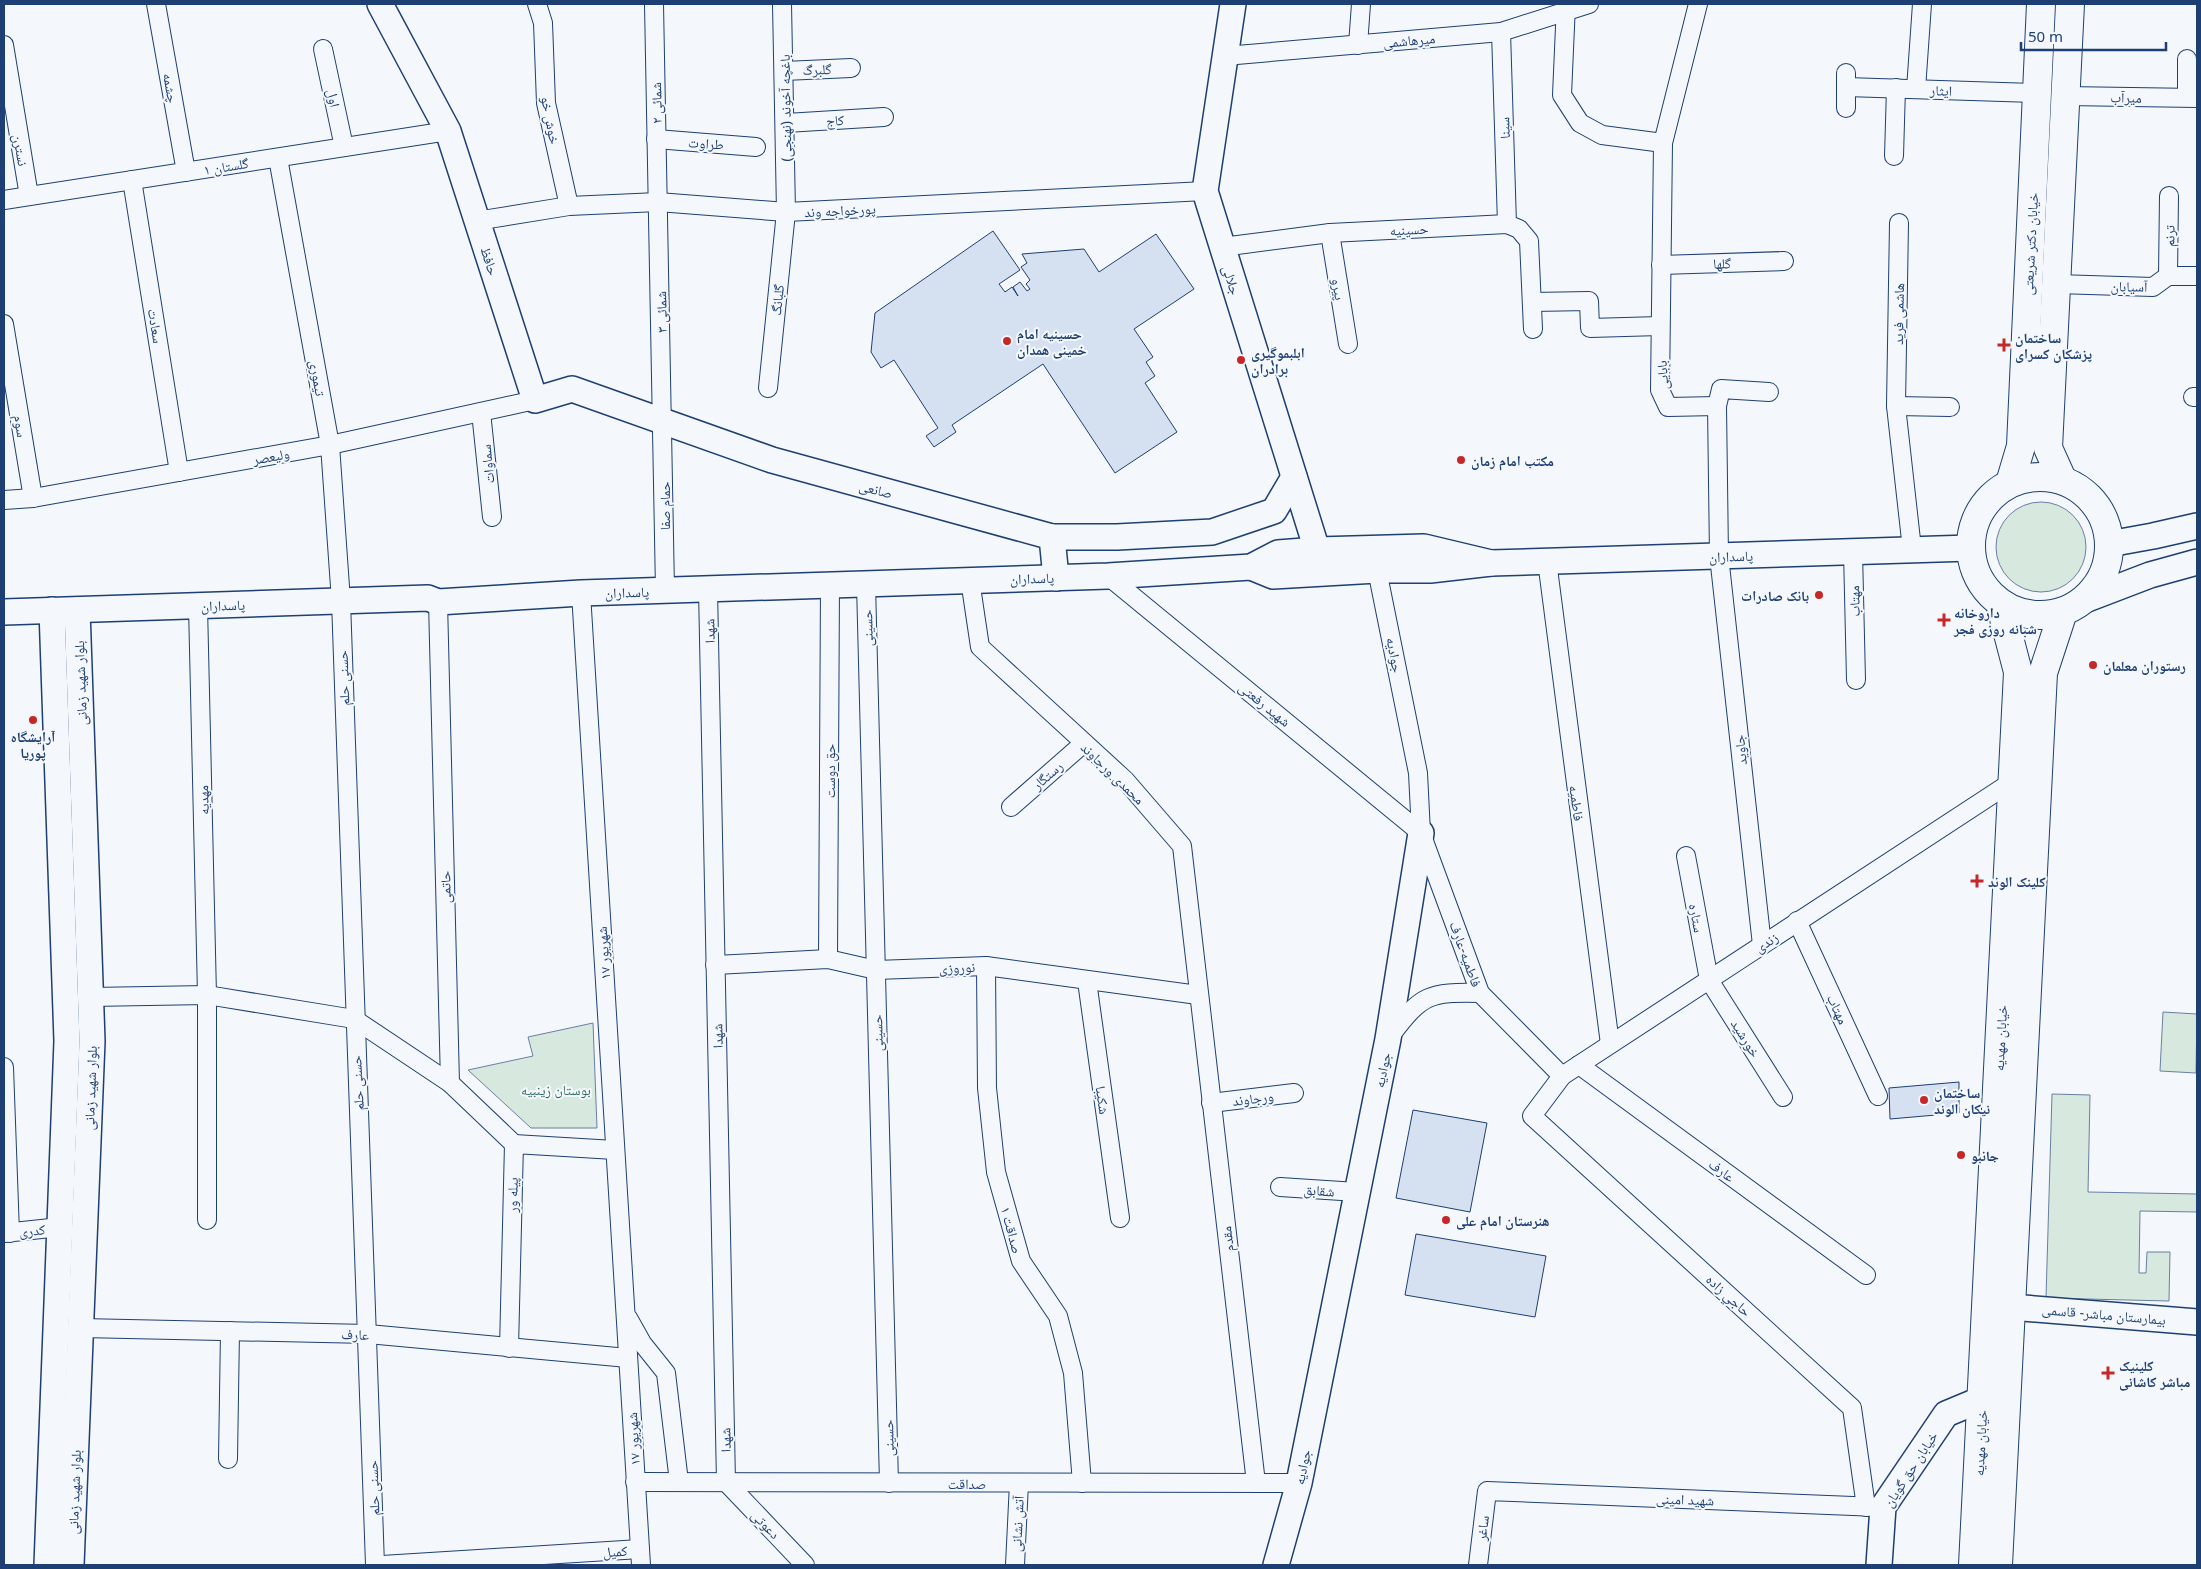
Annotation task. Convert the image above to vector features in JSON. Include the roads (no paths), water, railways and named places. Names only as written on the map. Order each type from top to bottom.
[{"type":"main road","name":"حافظ","points":[[380,4],[448,131],[536,400]]},
{"type":"main road","name":"جلالی","points":[[1233,4],[1205,191],[1317,550]]},
{"type":"main road","name":"خیابان دکتر شریعتی","points":[[2010,483],[2020,446],[2041,4]]},
{"type":"main road","name":"خیابان دکتر شریعتی","points":[[2062,480],[2048,448],[2070,4]]},
{"type":"main road","points":[[536,400],[572,389],[663,421]]},
{"type":"main road","name":"صانعی","points":[[663,421],[772,460],[1052,537],[1117,537],[1212,532],[1274,511],[1294,477]]},
{"type":"main road","points":[[2072,606],[2100,579],[2106,566],[2109,544],[2106,523],[2096,504],[2081,489],[2062,480],[2045,476],[2027,477],[2010,483],[1993,494],[1980,509],[1972,528],[1970,548],[1974,569],[1984,588],[2000,603],[2020,613],[2041,616],[2072,606],[2150,574],[2197,562]]},
{"type":"main road","points":[[2109,544],[2197,526]]},
{"type":"main road","points":[[1052,537],[1056,578]]},
{"type":"main road","name":"پاسداران","points":[[4,612],[428,598],[438,602],[581,593],[1108,576],[1251,567],[1278,553],[1317,550],[1424,547],[1491,563]]},
{"type":"main road","name":"پاسداران","points":[[1251,567],[1273,576],[1377,570],[1430,570],[1491,563],[1970,548]]},
{"type":"main road","name":"خیابان مهدیه","points":[[1973,1565],[2018,672],[2000,603]]},
{"type":"main road","name":"خیابان مهدیه","points":[[1998,1565],[2043,673],[2072,606]]},
{"type":"main road","name":"بلوار شهید زمانی","points":[[47,1565],[67,1041],[52,610]]},
{"type":"main road","name":"بلوار شهید زمانی","points":[[72,1565],[92,1041],[77,610]]},
{"type":"main road","name":"جوادیه","points":[[1276,1565],[1299,1483],[1388,1039],[1421,833]]},
{"type":"main road","name":"بیمارستان مباشر- قاسمی","points":[[2011,1307],[2197,1322]]},
{"type":"main road","name":"خیابان حق گویان","points":[[1879,1565],[1874,1507],[1946,1414],[1982,1399]]},
{"type":"street","name":"چشمه","points":[[156,4],[186,172]]},
{"type":"street","name":"خوش خو","points":[[537,4],[543,23],[546,103],[569,206]]},
{"type":"street","name":"شمائی ۲","points":[[654,4],[658,202]]},
{"type":"street","name":"باغچه آخوند (نهنجی)","points":[[782,4],[786,123],[786,212]]},
{"type":"street","points":[[1358,45],[1361,4]]},
{"type":"street","name":"میرهاشمی","points":[[1225,56],[1501,32],[1565,7],[1589,4]]},
{"type":"street","name":"بابایی","points":[[1698,4],[1663,143],[1660,390],[1668,407],[1717,406]]},
{"type":"street","points":[[1916,89],[1922,4]]},
{"type":"street","points":[[1565,7],[1562,95],[1580,123],[1602,135],[1663,143]]},
{"type":"street","name":"سینا","points":[[1501,32],[1507,224]]},
{"type":"street","name":"نسترن","points":[[4,45],[29,196]]},
{"type":"street","name":"اول","points":[[323,49],[344,148]]},
{"type":"street","name":"میرآب","points":[[2065,96],[2192,97],[2187,59]]},
{"type":"street","name":"گلبرگ","points":[[784,70],[851,68]]},
{"type":"street","name":"ایثار","points":[[1846,108],[1846,80],[1896,88],[2037,94]]},
{"type":"street","points":[[1894,156],[1896,88]]},
{"type":"street","name":"کاج","points":[[786,123],[884,117]]},
{"type":"street","name":"گلستان ۱","points":[[4,200],[448,131]]},
{"type":"street","name":"طراوت","points":[[656,139],[756,147]]},
{"type":"street","name":"تیموری","points":[[278,158],[330,445],[341,601]]},
{"type":"street","name":"سعادت","points":[[132,180],[180,472]]},
{"type":"street","name":"پورخواجه وند","points":[[476,221],[569,206],[658,202],[786,212],[1205,191]]},
{"type":"street","name":"ترنم","points":[[2168,276],[2169,196]]},
{"type":"street","name":"شمائی ۳","points":[[658,202],[663,421]]},
{"type":"street","name":"گلبانگ","points":[[768,388],[786,212]]},
{"type":"street","name":"هاشمی فرید","points":[[1899,223],[1896,406],[1912,549]]},
{"type":"street","points":[[1507,224],[1519,229],[1529,241],[1533,329]]},
{"type":"street","name":"حسینیه","points":[[1222,246],[1330,233],[1507,224]]},
{"type":"street","name":"پیرو","points":[[1330,233],[1348,344]]},
{"type":"street","name":"گلها","points":[[1661,265],[1784,261]]},
{"type":"street","name":"آسیابان","points":[[2057,284],[2153,287],[2168,276],[2197,276]]},
{"type":"street","points":[[1532,302],[1589,301],[1590,328],[1660,326]]},
{"type":"street","name":"سوم","points":[[4,324],[33,498]]},
{"type":"street","points":[[1719,556],[1717,406],[1721,389],[1769,392]]},
{"type":"street","name":"ولیعصر","points":[[4,500],[33,498],[330,445],[536,400]]},
{"type":"street","points":[[1896,406],[1950,407]]},
{"type":"street","name":"سماوات","points":[[481,412],[492,517]]},
{"type":"street","name":"حمام صفا","points":[[663,421],[665,590]]},
{"type":"street","name":"مهتاب","points":[[1853,552],[1856,680]]},
{"type":"street","name":"جاوید","points":[[1719,556],[1762,945]]},
{"type":"street","name":"فاطمیه","points":[[1547,561],[1610,1044]]},
{"type":"street","name":"جوادیه","points":[[1377,570],[1418,773],[1421,833]]},
{"type":"street","name":"شهید رفعتی","points":[[1108,576],[1421,833]]},
{"type":"street","name":"محمدی ورجاوند","points":[[970,580],[980,647],[1125,780],[1182,846],[1198,995]]},
{"type":"street","name":"حق دوست","points":[[828,958],[830,584]]},
{"type":"street","name":"حسینی","points":[[866,584],[889,1483]]},
{"type":"street","name":"شهدا","points":[[708,589],[726,1482]]},
{"type":"street","name":"۱۷ شهریور","points":[[581,593],[640,1557]]},
{"type":"street","name":"حسنی حلم","points":[[341,601],[354,1020],[368,1334],[375,1565]]},
{"type":"street","name":"حاتمی","points":[[438,602],[450,1083]]},
{"type":"street","name":"مهدیه","points":[[198,606],[207,994],[208,1220]]},
{"type":"street","name":"رستگار","points":[[1011,808],[1084,744]]},
{"type":"street","name":"زندی","points":[[1532,1116],[1562,1076],[2013,781]]},
{"type":"street","name":"فاطمیه-عارف","points":[[1421,833],[1480,993],[1562,1076]]},
{"type":"street","name":"ستاره","points":[[1686,856],[1709,980]]},
{"type":"street","name":"مهتاب","points":[[1797,922],[1878,1096]]},
{"type":"street","name":"نوروزی","points":[[716,965],[828,958],[876,970],[986,966],[1198,995]]},
{"type":"street","name":"صداقت ۱","points":[[986,966],[986,1088],[996,1172],[1021,1261],[1058,1316],[1073,1373],[1082,1483]]},
{"type":"street","name":"خورشید","points":[[1709,980],[1783,1097]]},
{"type":"street","name":"شکیبا","points":[[1087,981],[1120,1218]]},
{"type":"street","points":[[1388,1039],[1408,1012],[1426,998],[1450,993],[1480,993]]},
{"type":"street","points":[[90,997],[207,994],[354,1020],[450,1083],[514,1144],[615,1150]]},
{"type":"street","name":"مقدم","points":[[1198,995],[1256,1483]]},
{"type":"street","name":"عارف","points":[[1579,1065],[1866,1275]]},
{"type":"street","points":[[4,1067],[7,1233]]},
{"type":"street","name":"ورجاوند","points":[[1211,1103],[1294,1093]]},
{"type":"street","name":"حاجي زاده","points":[[1532,1116],[1852,1408],[1874,1507]]},
{"type":"street","name":"پیله ور","points":[[509,1348],[514,1144]]},
{"type":"street","name":"شقابق","points":[[1280,1187],[1357,1192]]},
{"type":"street","name":"کدری","points":[[7,1233],[60,1227]]},
{"type":"street","name":"۱۷ شهریور","points":[[625,1314],[642,1343],[666,1373],[679,1482]]},
{"type":"street","name":"عارف","points":[[81,1328],[368,1334],[628,1358]]},
{"type":"street","points":[[228,1459],[230,1331]]},
{"type":"street","name":"صداقت","points":[[635,1482],[1299,1483]]},
{"type":"street","name":"دعوتی","points":[[726,1482],[805,1565]]},
{"type":"street","name":"آتش نشانی","points":[[1015,1565],[1019,1483]]},
{"type":"street","name":"شهید امینی","points":[[1487,1490],[1874,1507]]},
{"type":"street","name":"ساغر","points":[[1478,1565],[1487,1490]]},
{"type":"street","name":"کمیل","points":[[382,1565],[640,1557]]},
{"type":"place","name":"حسینیه امام خمینی همدان","points":[[1007,341]]},
{"type":"place","name":"ساختمان پزشکان کسرای","points":[[2004,345]]},
{"type":"place","name":"ابلبموگیری برادران","points":[[1241,360]]},
{"type":"place","name":"مکتب امام زمان","points":[[1461,460]]},
{"type":"place","name":"بانک صادرات","points":[[1819,595]]},
{"type":"place","name":"داروخانه شبانه روزی فجر","points":[[1944,620]]},
{"type":"place","name":"رستوران معلمان","points":[[2093,665]]},
{"type":"place","name":"آرایشگاه پوریا","points":[[33,720]]},
{"type":"place","name":"کلینک الوند","points":[[1977,881]]},
{"type":"place","name":"ساختمان نیکان الوند","points":[[1924,1100]]},
{"type":"place","name":"جانبو","points":[[1961,1155]]},
{"type":"place","name":"هنرستان امام علی","points":[[1446,1220]]},
{"type":"place","name":"کلینیک مباشر کاشانی","points":[[2108,1373]]},
{"type":"park label","name":"بوستان زینبیه","points":[[556,1089]]}]
